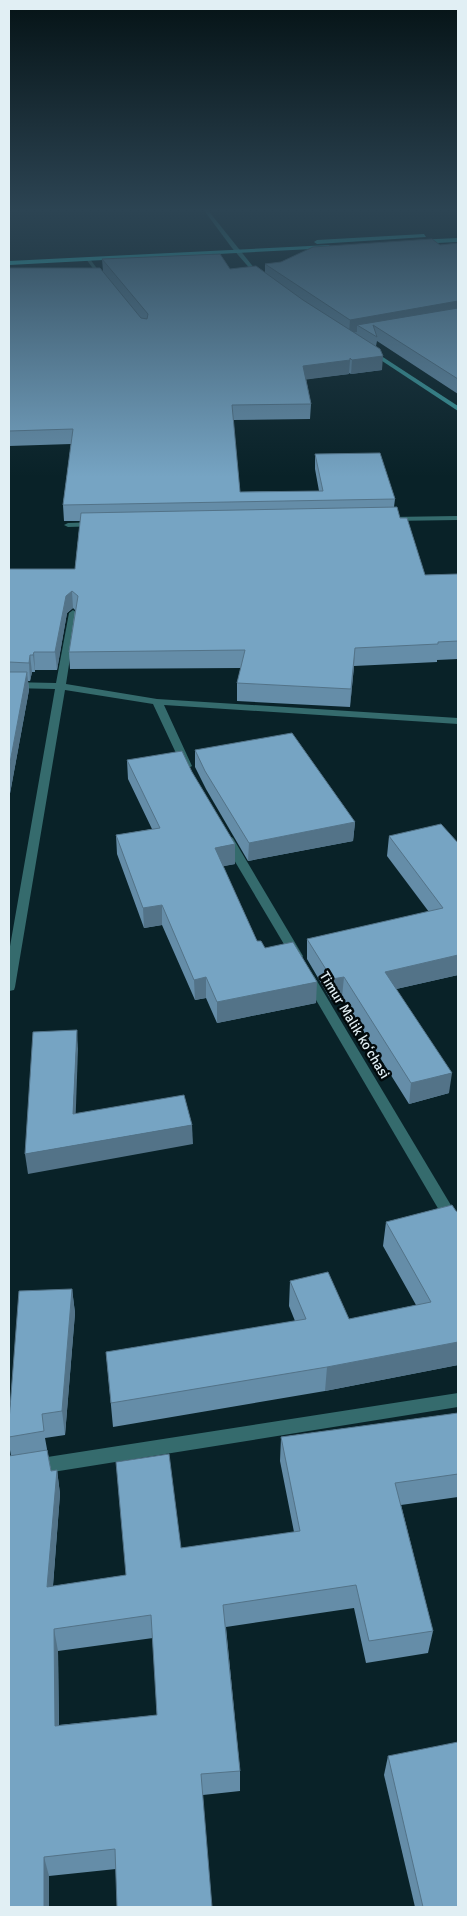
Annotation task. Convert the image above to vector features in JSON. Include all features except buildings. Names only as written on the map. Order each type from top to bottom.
[{"type":"street","points":[[360,344],[458,410]]},
{"type":"street","points":[[385,519],[458,518]]},
{"type":"street","points":[[68,525],[107,524]]},
{"type":"street","points":[[9,988],[73,613]]},
{"type":"street","points":[[9,685],[61,686],[106,695],[158,702],[458,721]]},
{"type":"street","points":[[158,702],[194,781]]},
{"type":"street","name":"Timur Malik koʻchasi","points":[[218,824],[458,1230]]},
{"type":"street","points":[[9,1471],[458,1400]]}]
